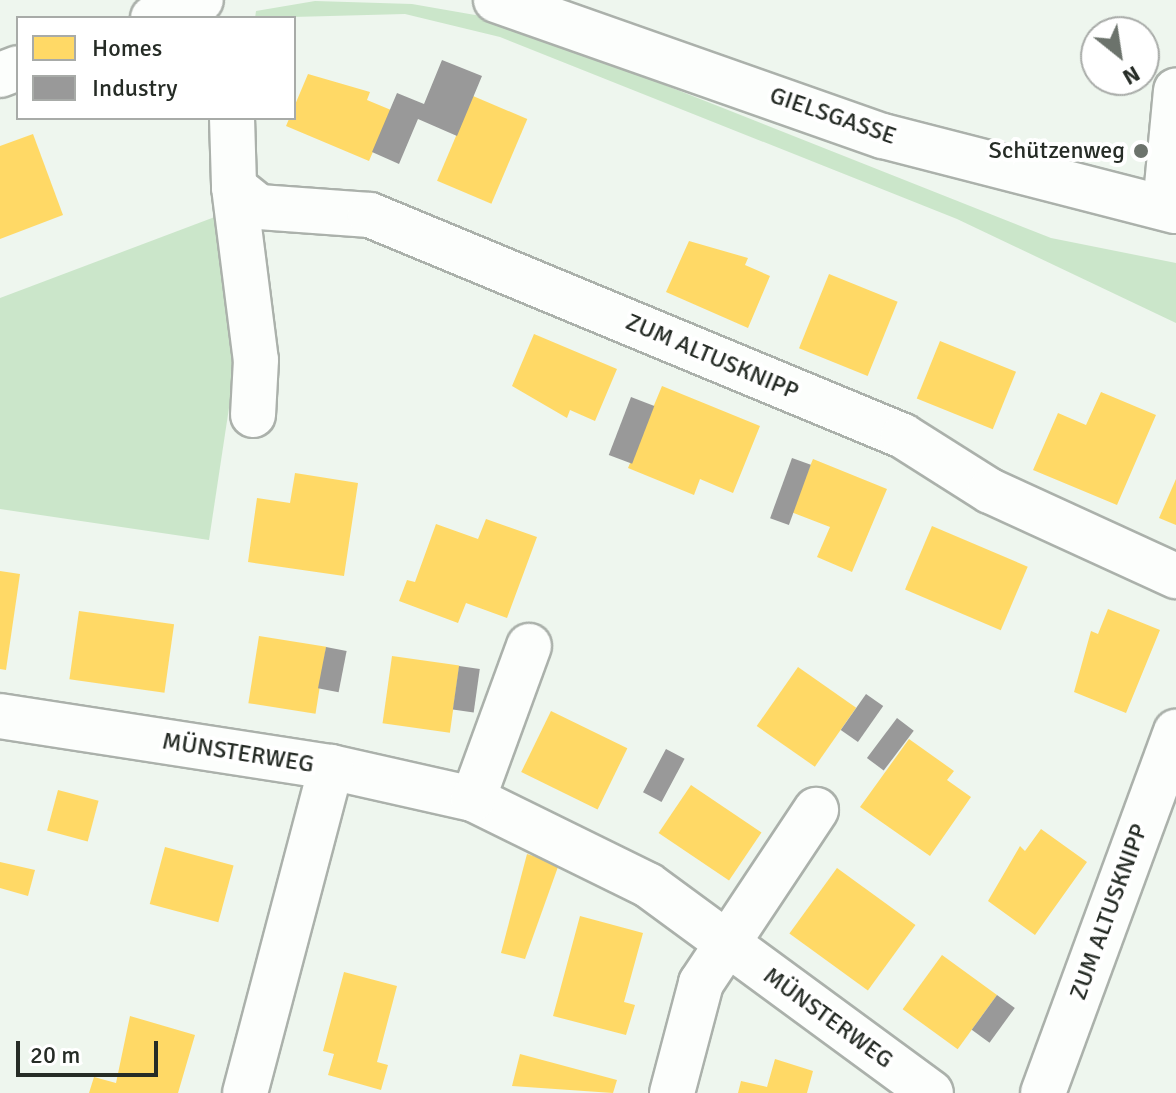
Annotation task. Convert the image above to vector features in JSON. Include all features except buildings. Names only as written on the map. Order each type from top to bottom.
[{"type":"street","points":[[158,16],[201,0]]},
{"type":"street","name":"GIELSGASSE","points":[[496,0],[883,136],[1170,209]]},
{"type":"street","points":[[1170,209],[1176,91]]},
{"type":"street","points":[[232,120],[234,187],[256,360],[253,415]]},
{"type":"street","name":"ZUM ALTUSKNIPP","points":[[234,187],[259,207],[370,215],[399,226],[903,436],[990,491],[1176,576]]},
{"type":"street","points":[[473,799],[529,646]]},
{"type":"street","name":"MÜNSTERWEG","points":[[0,716],[331,767],[473,799],[648,885],[931,1093]]},
{"type":"street","name":"ZUM ALTUSKNIPP","points":[[1043,1093],[1176,732]]},
{"type":"street","points":[[245,1093],[331,767]]},
{"type":"street","points":[[672,1093],[701,983],[816,810]]},
{"type":"green space","points":[[315,1],[412,4],[498,19],[1051,238],[1176,263],[1176,323],[957,219],[500,37],[405,14],[296,17],[255,16],[256,11]]},
{"type":"green space","points":[[220,215],[237,355],[209,540],[0,509],[0,298]]},
{"type":"place","name":"Schützenweg","points":[[1141,151]]}]
